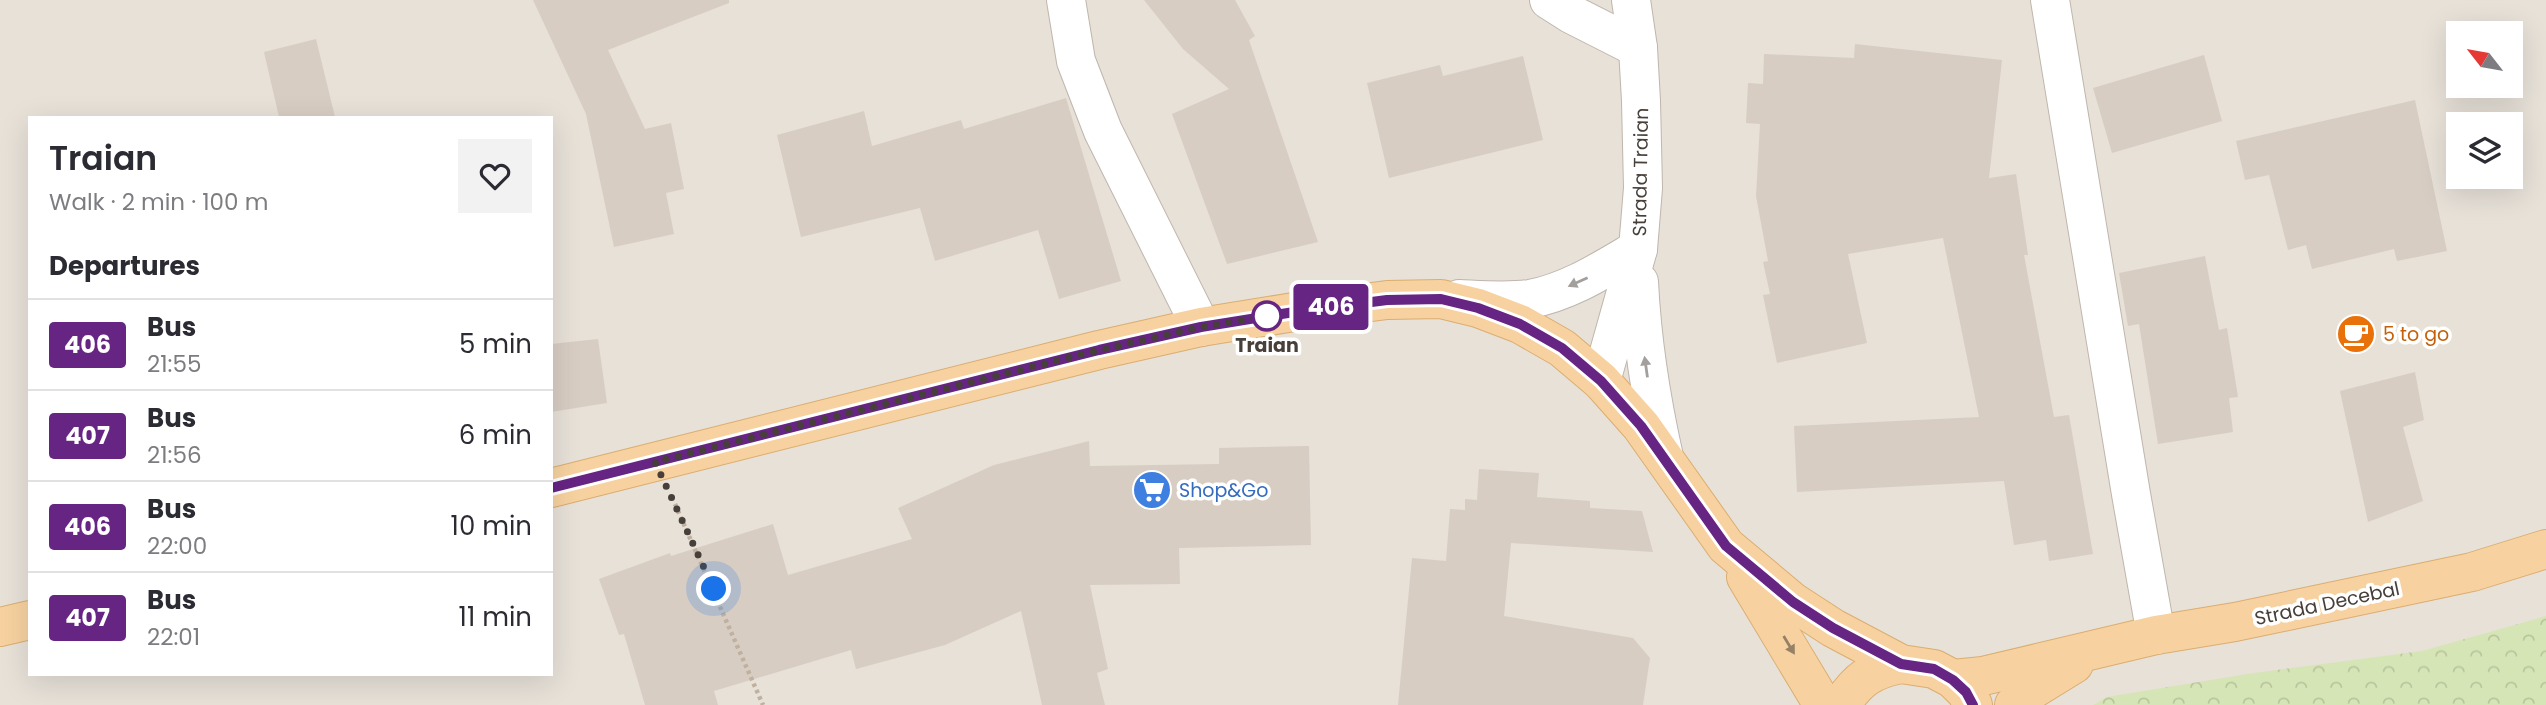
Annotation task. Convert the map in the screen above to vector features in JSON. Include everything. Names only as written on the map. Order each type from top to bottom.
[{"type":"main road","name":"Strada Decebal","points":[[553,488],[1099,350],[1201,327],[1387,300],[1441,299],[1478,308],[1520,324],[1562,348],[1601,381],[1641,426],[1726,546],[1793,602],[1855,641],[1901,664],[1934,669],[1963,692],[1983,676],[2156,635],[2235,622],[2472,572],[2546,549]]},
{"type":"main road","points":[[1726,546],[1823,705]]},
{"type":"main road","points":[[0,627],[28,620]]},
{"type":"main road","name":"Strada Decebal","points":[[2014,705],[2049,679],[2106,646]]},
{"type":"main road","points":[[1840,705],[1862,679],[1879,668],[1901,664]]},
{"type":"street","points":[[1066,0],[1076,61],[1103,131],[1201,327]]},
{"type":"street","points":[[1549,0],[1638,48]]},
{"type":"street","name":"Strada Traian","points":[[1601,381],[1638,249],[1643,188],[1638,48],[1630,0]]},
{"type":"street","points":[[2050,0],[2156,635]]},
{"type":"street","points":[[1638,249],[1641,327],[1651,400],[1664,457]]},
{"type":"street","name":"Strada Decebal","points":[[1441,299],[1529,299],[1559,291],[1590,277],[1638,249]]},
{"type":"path","points":[[655,462],[693,541],[763,705]]},
{"type":"shaded area","points":[[0,0],[2546,0],[2546,705],[0,705]]},
{"type":"green space","points":[[2546,616],[2546,705],[2093,705],[2107,697],[2247,674],[2422,651]]},
{"type":"building","points":[[533,0],[729,0],[729,3],[608,50],[645,129],[671,123],[684,189],[666,193],[674,234],[614,247],[586,114]]},
{"type":"building","points":[[1144,0],[1235,0],[1255,36],[1249,40],[1318,242],[1227,264],[1172,114],[1229,89],[1183,49]]},
{"type":"building","points":[[316,39],[335,116],[279,116],[264,52]]},
{"type":"building","points":[[1855,44],[2002,60],[1989,178],[2016,174],[2028,255],[2024,255],[2054,417],[2069,415],[2093,554],[2049,561],[2046,540],[2014,545],[2004,481],[1797,492],[1794,426],[1979,417],[1943,238],[1848,254],[1867,343],[1777,363],[1763,295],[1770,294],[1763,262],[1768,261],[1756,196],[1760,124],[1746,123],[1748,83],[1763,84],[1764,54],[1854,58]]},
{"type":"building","points":[[2204,55],[2222,121],[2112,153],[2093,88]]},
{"type":"building","points":[[1523,56],[1543,140],[1389,178],[1367,83],[1440,65],[1443,76]]},
{"type":"building","points":[[1066,98],[1121,281],[1059,299],[1038,230],[935,261],[920,208],[801,237],[777,135],[864,111],[872,146],[961,120],[964,129]]},
{"type":"building","points":[[2415,100],[2447,251],[2397,261],[2394,249],[2312,269],[2306,245],[2288,250],[2269,175],[2245,180],[2236,141]]},
{"type":"building","points":[[2205,256],[2219,330],[2227,328],[2238,397],[2229,398],[2233,432],[2158,444],[2139,324],[2128,326],[2119,273]]},
{"type":"building","points":[[598,339],[607,403],[553,412],[553,344]]},
{"type":"building","points":[[2415,372],[2424,420],[2403,427],[2423,501],[2368,522],[2340,391]]},
{"type":"building","points":[[1089,441],[1090,466],[1219,464],[1219,448],[1309,446],[1311,545],[1179,548],[1180,584],[1090,585],[1108,669],[1097,673],[1105,705],[1042,705],[1021,611],[945,645],[856,669],[851,650],[714,691],[718,705],[645,705],[624,634],[619,635],[599,579],[670,553],[671,556],[773,524],[788,575],[912,539],[898,508],[994,465]]},
{"type":"building","points":[[1479,469],[1539,473],[1537,497],[1590,501],[1590,508],[1642,511],[1653,552],[1511,543],[1504,616],[1633,638],[1650,658],[1643,705],[1398,705],[1412,558],[1446,561],[1450,509],[1465,510],[1465,499],[1477,500]]},
{"type":"bus line","name":"406","points":[[553,487],[1099,350],[1201,327],[1387,300],[1441,299],[1478,308],[1520,324],[1562,348],[1601,381],[1641,426],[1726,546],[1793,602],[1833,628],[1901,664],[1934,669],[1953,680],[1966,692],[1973,705]]},
{"type":"place","name":"Traian","points":[[1267,316]]},
{"type":"place","name":"5 to go","points":[[2356,334]]},
{"type":"place","name":"Shop&Go","points":[[1152,490]]},
{"type":"route","points":[[714,589],[655,462],[1099,350],[1201,327],[1267,316]]}]
